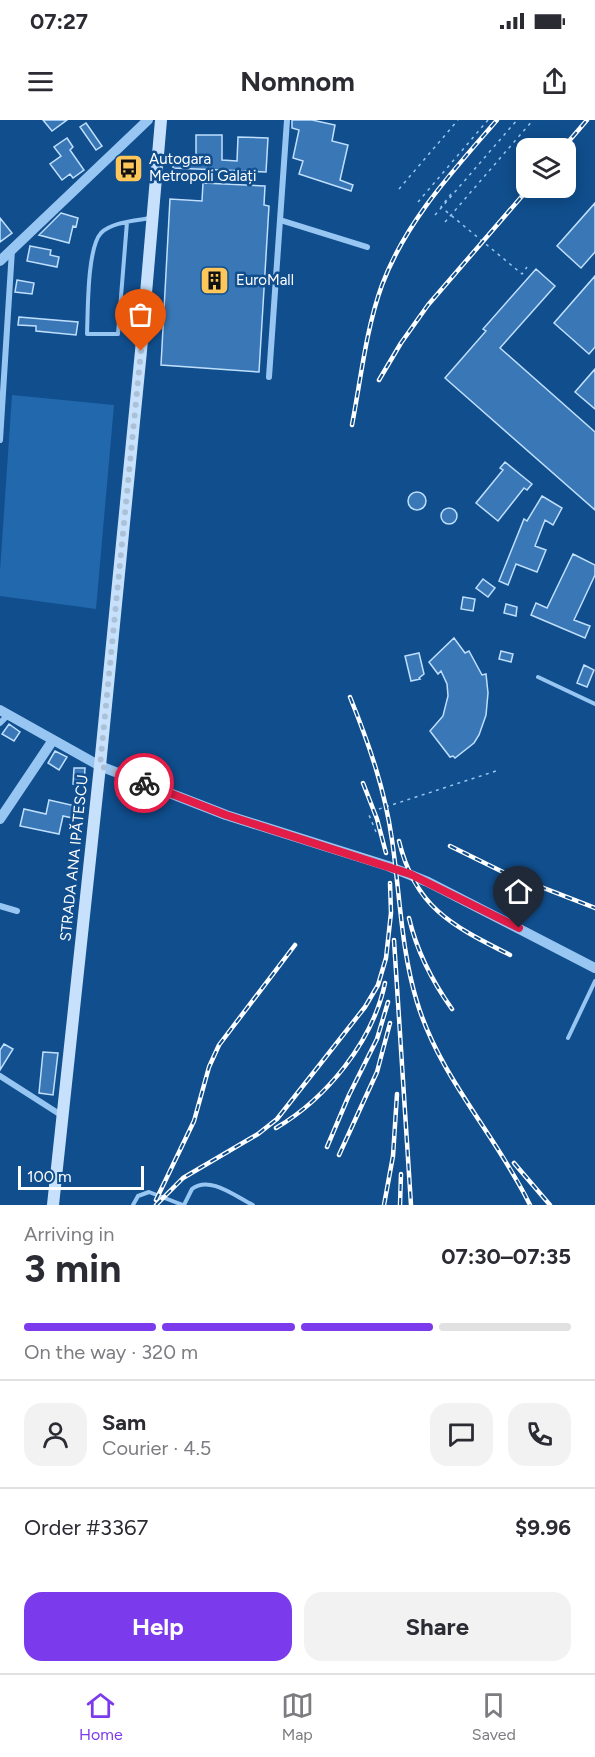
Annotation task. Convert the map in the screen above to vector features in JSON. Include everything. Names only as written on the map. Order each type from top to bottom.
[{"type":"main road","name":"STRADA ANA IPĂTESCU","points":[[53,1205],[100,766],[161,120]]},
{"type":"street","points":[[0,261],[148,120]]},
{"type":"street","points":[[269,377],[287,120]]},
{"type":"street","points":[[280,220],[367,247]]},
{"type":"street","points":[[0,440],[12,250]]},
{"type":"street","points":[[3,716],[100,766],[226,815],[429,882],[595,968]]},
{"type":"street","points":[[0,819],[53,740]]},
{"type":"street","points":[[0,906],[17,911]]},
{"type":"street","points":[[0,1076],[61,1115]]},
{"type":"lane","points":[[127,222],[118,333],[87,334],[94,248],[100,235],[108,228],[127,222],[153,218]]},
{"type":"lane","points":[[538,677],[595,704]]},
{"type":"lane","points":[[568,1038],[595,981]]},
{"type":"lane","points":[[133,1205],[138,1196],[149,1192],[184,1205],[192,1189],[205,1183],[216,1186],[253,1205]]},
{"type":"path","points":[[399,189],[459,120]]},
{"type":"path","points":[[418,202],[488,120]]},
{"type":"path","points":[[435,214],[517,120]]},
{"type":"path","points":[[446,222],[533,120]]},
{"type":"path","points":[[451,194],[441,207],[522,274],[527,267]]},
{"type":"path","points":[[376,832],[369,815],[376,810],[496,771]]},
{"type":"shaded area","points":[[12,395],[114,405],[96,609],[0,596]]},
{"type":"building","points":[[43,120],[67,120],[52,131]]},
{"type":"building","points":[[292,120],[312,120],[335,125],[332,141],[348,145],[340,180],[353,185],[351,191],[299,174],[303,161],[293,158],[299,130],[292,128]]},
{"type":"building","points":[[86,123],[102,146],[96,150],[80,127]]},
{"type":"building","points":[[196,135],[222,135],[222,160],[237,161],[238,137],[268,138],[266,172],[173,168],[173,158],[196,159]]},
{"type":"building","points":[[67,138],[73,147],[70,150],[84,170],[73,178],[70,174],[62,180],[50,164],[61,156],[54,147]]},
{"type":"building","name":"EuroMall","points":[[203,183],[265,186],[264,205],[269,206],[259,372],[161,365],[170,199],[202,201]]},
{"type":"building","points":[[595,203],[595,252],[581,268],[557,246]]},
{"type":"building","points":[[61,213],[78,218],[76,227],[73,226],[69,243],[39,235]]},
{"type":"building","points":[[0,218],[12,233],[0,242]]},
{"type":"building","points":[[30,246],[51,250],[50,255],[59,257],[57,267],[27,261]]},
{"type":"building","points":[[536,269],[555,286],[500,348],[595,432],[595,510],[445,378],[486,331],[483,329]]},
{"type":"building","points":[[595,276],[595,347],[589,354],[554,323]]},
{"type":"building","points":[[17,280],[34,283],[32,294],[15,292]]},
{"type":"building","points":[[19,317],[78,322],[76,335],[36,331],[36,326],[18,325]]},
{"type":"building","points":[[595,369],[595,409],[575,392]]},
{"type":"building","points":[[505,462],[532,484],[527,490],[524,488],[498,521],[476,503],[503,470],[500,468]]},
{"type":"building","points":[[417,492],[423,495],[426,501],[423,507],[417,510],[411,507],[408,501],[411,495]]},
{"type":"building","points":[[542,496],[562,508],[553,525],[545,520],[535,546],[546,550],[537,572],[516,564],[508,585],[499,581],[524,519],[527,521]]},
{"type":"building","points":[[449,508],[457,516],[449,524],[441,516]]},
{"type":"building","points":[[573,554],[595,565],[595,575],[574,620],[590,626],[585,638],[531,615],[536,603],[547,608]]},
{"type":"building","points":[[483,579],[495,588],[488,597],[476,588]]},
{"type":"building","points":[[463,597],[475,599],[473,611],[461,609]]},
{"type":"building","points":[[506,604],[517,607],[516,616],[504,613]]},
{"type":"building","points":[[454,638],[465,653],[469,651],[482,675],[486,674],[488,693],[486,715],[479,735],[474,743],[455,758],[450,757],[430,731],[443,716],[448,696],[447,684],[441,671],[438,674],[429,662]]},
{"type":"building","points":[[501,651],[513,654],[511,662],[499,659]]},
{"type":"building","points":[[419,653],[424,674],[420,679],[411,681],[405,656]]},
{"type":"building","points":[[584,665],[594,670],[587,687],[577,683]]},
{"type":"building","points":[[9,724],[20,732],[14,741],[2,734]]},
{"type":"building","points":[[55,751],[67,757],[59,770],[48,763]]},
{"type":"building","points":[[74,768],[85,768],[84,785],[73,784]]},
{"type":"building","points":[[49,800],[80,807],[77,819],[63,816],[59,834],[20,826],[24,809],[46,814]]},
{"type":"building","points":[[4,1044],[13,1049],[0,1070],[0,1050]]},
{"type":"building","points":[[43,1052],[58,1053],[53,1095],[39,1093]]},
{"type":"railway","points":[[352,425],[364,354],[376,302],[392,262],[417,218],[497,120]]},
{"type":"railway","points":[[572,138],[587,120]]},
{"type":"railway","points":[[379,380],[401,343],[428,305],[520,198]]},
{"type":"railway","points":[[350,697],[370,750],[385,803],[392,840],[407,962],[417,1002],[440,1056],[530,1205]]},
{"type":"railway","points":[[363,783],[377,819],[386,853]]},
{"type":"railway","points":[[399,841],[406,864],[426,899],[454,924],[510,955]]},
{"type":"railway","points":[[450,846],[505,873],[595,908]]},
{"type":"railway","points":[[156,1205],[183,1178],[258,1134],[277,1119],[365,1007],[378,985],[386,958],[391,913],[390,883]]},
{"type":"railway","points":[[409,918],[426,966],[452,1009]]},
{"type":"railway","points":[[394,940],[411,1205]]},
{"type":"railway","points":[[156,1200],[194,1121],[209,1067],[219,1045],[295,945]]},
{"type":"railway","points":[[276,1128],[313,1101],[345,1066],[370,1026],[385,983]]},
{"type":"railway","points":[[327,1147],[349,1095],[377,1039],[388,1002]]},
{"type":"railway","points":[[339,1155],[377,1072],[390,1023]]},
{"type":"railway","points":[[384,1205],[393,1156],[397,1094]]},
{"type":"railway","points":[[514,1163],[550,1205]]},
{"type":"railway","points":[[400,1205],[401,1174]]},
{"type":"way so far","points":[[141,351],[100,766],[144,783]]},
{"type":"place","name":"Autogara Metropoli Galați","points":[[128,168]]},
{"type":"place","name":"EuroMall","points":[[215,280]]},
{"type":"route","points":[[144,783],[226,815],[410,874],[519,928]]}]
